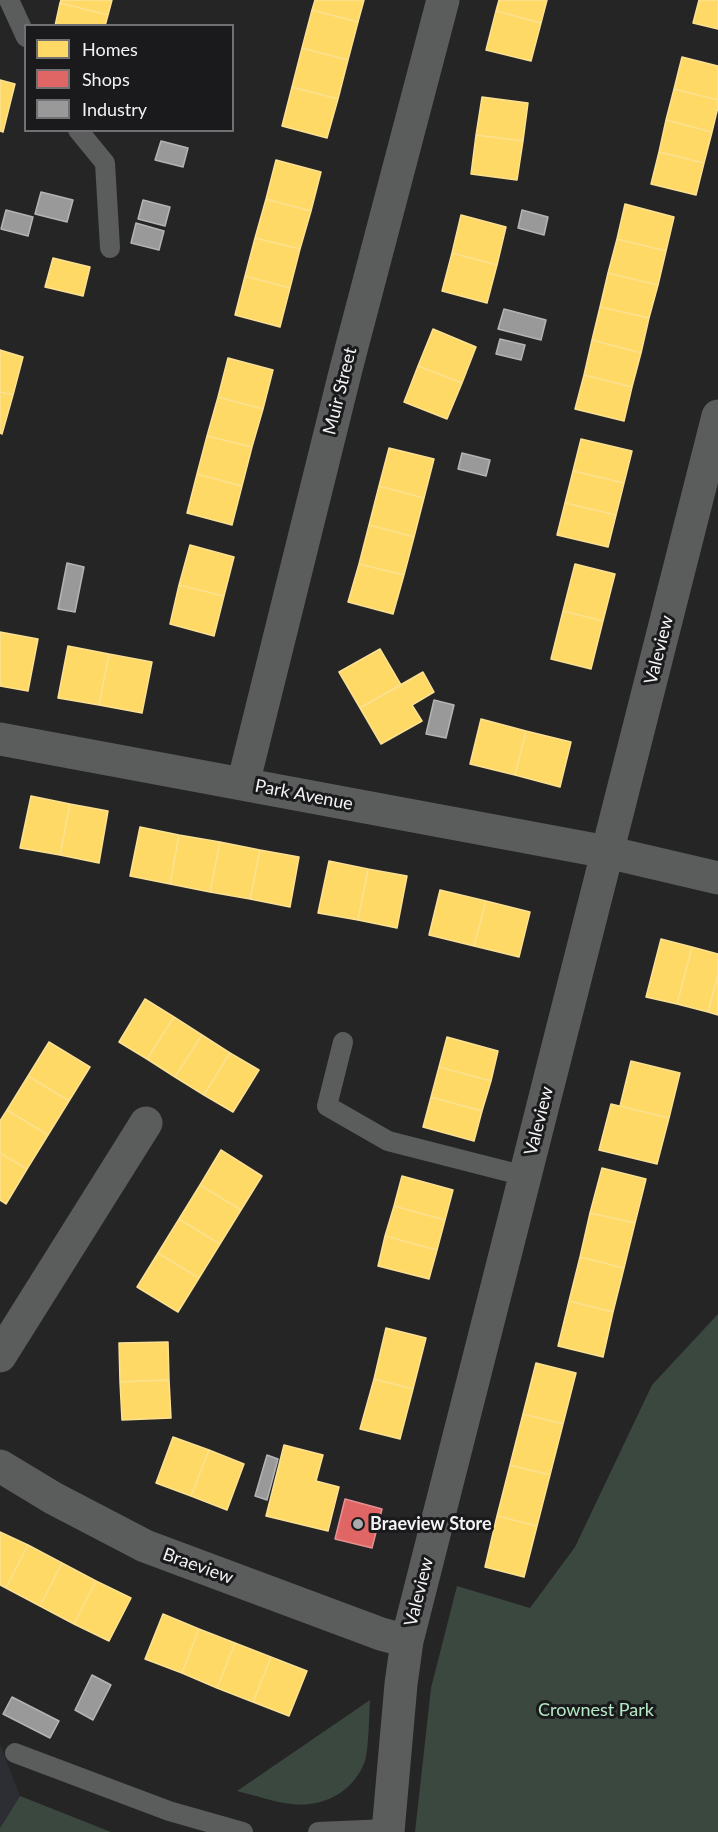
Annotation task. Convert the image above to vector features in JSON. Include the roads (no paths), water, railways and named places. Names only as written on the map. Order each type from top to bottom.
[{"type":"street","name":"Muir Street","points":[[243,784],[345,369],[443,0]]},
{"type":"street","name":"Valeview","points":[[388,1831],[407,1641],[718,416]]},
{"type":"street","name":"Park Avenue","points":[[0,739],[608,852],[718,878]]},
{"type":"street","points":[[0,1356],[146,1123]]},
{"type":"street","name":"Braeview","points":[[0,1466],[53,1498],[145,1546],[381,1634],[407,1641]]},
{"type":"lane","points":[[9,0],[24,33]]},
{"type":"lane","points":[[80,132],[105,163],[110,248]]},
{"type":"lane","points":[[343,1041],[327,1106],[388,1141],[525,1176]]},
{"type":"lane","points":[[15,1753],[168,1811],[243,1832]]},
{"type":"lane","points":[[318,1832],[388,1831]]},
{"type":"place","name":"Braeview Store","points":[[358,1524]]},
{"type":"park label","name":"Crownest Park","points":[[596,1710]]}]
